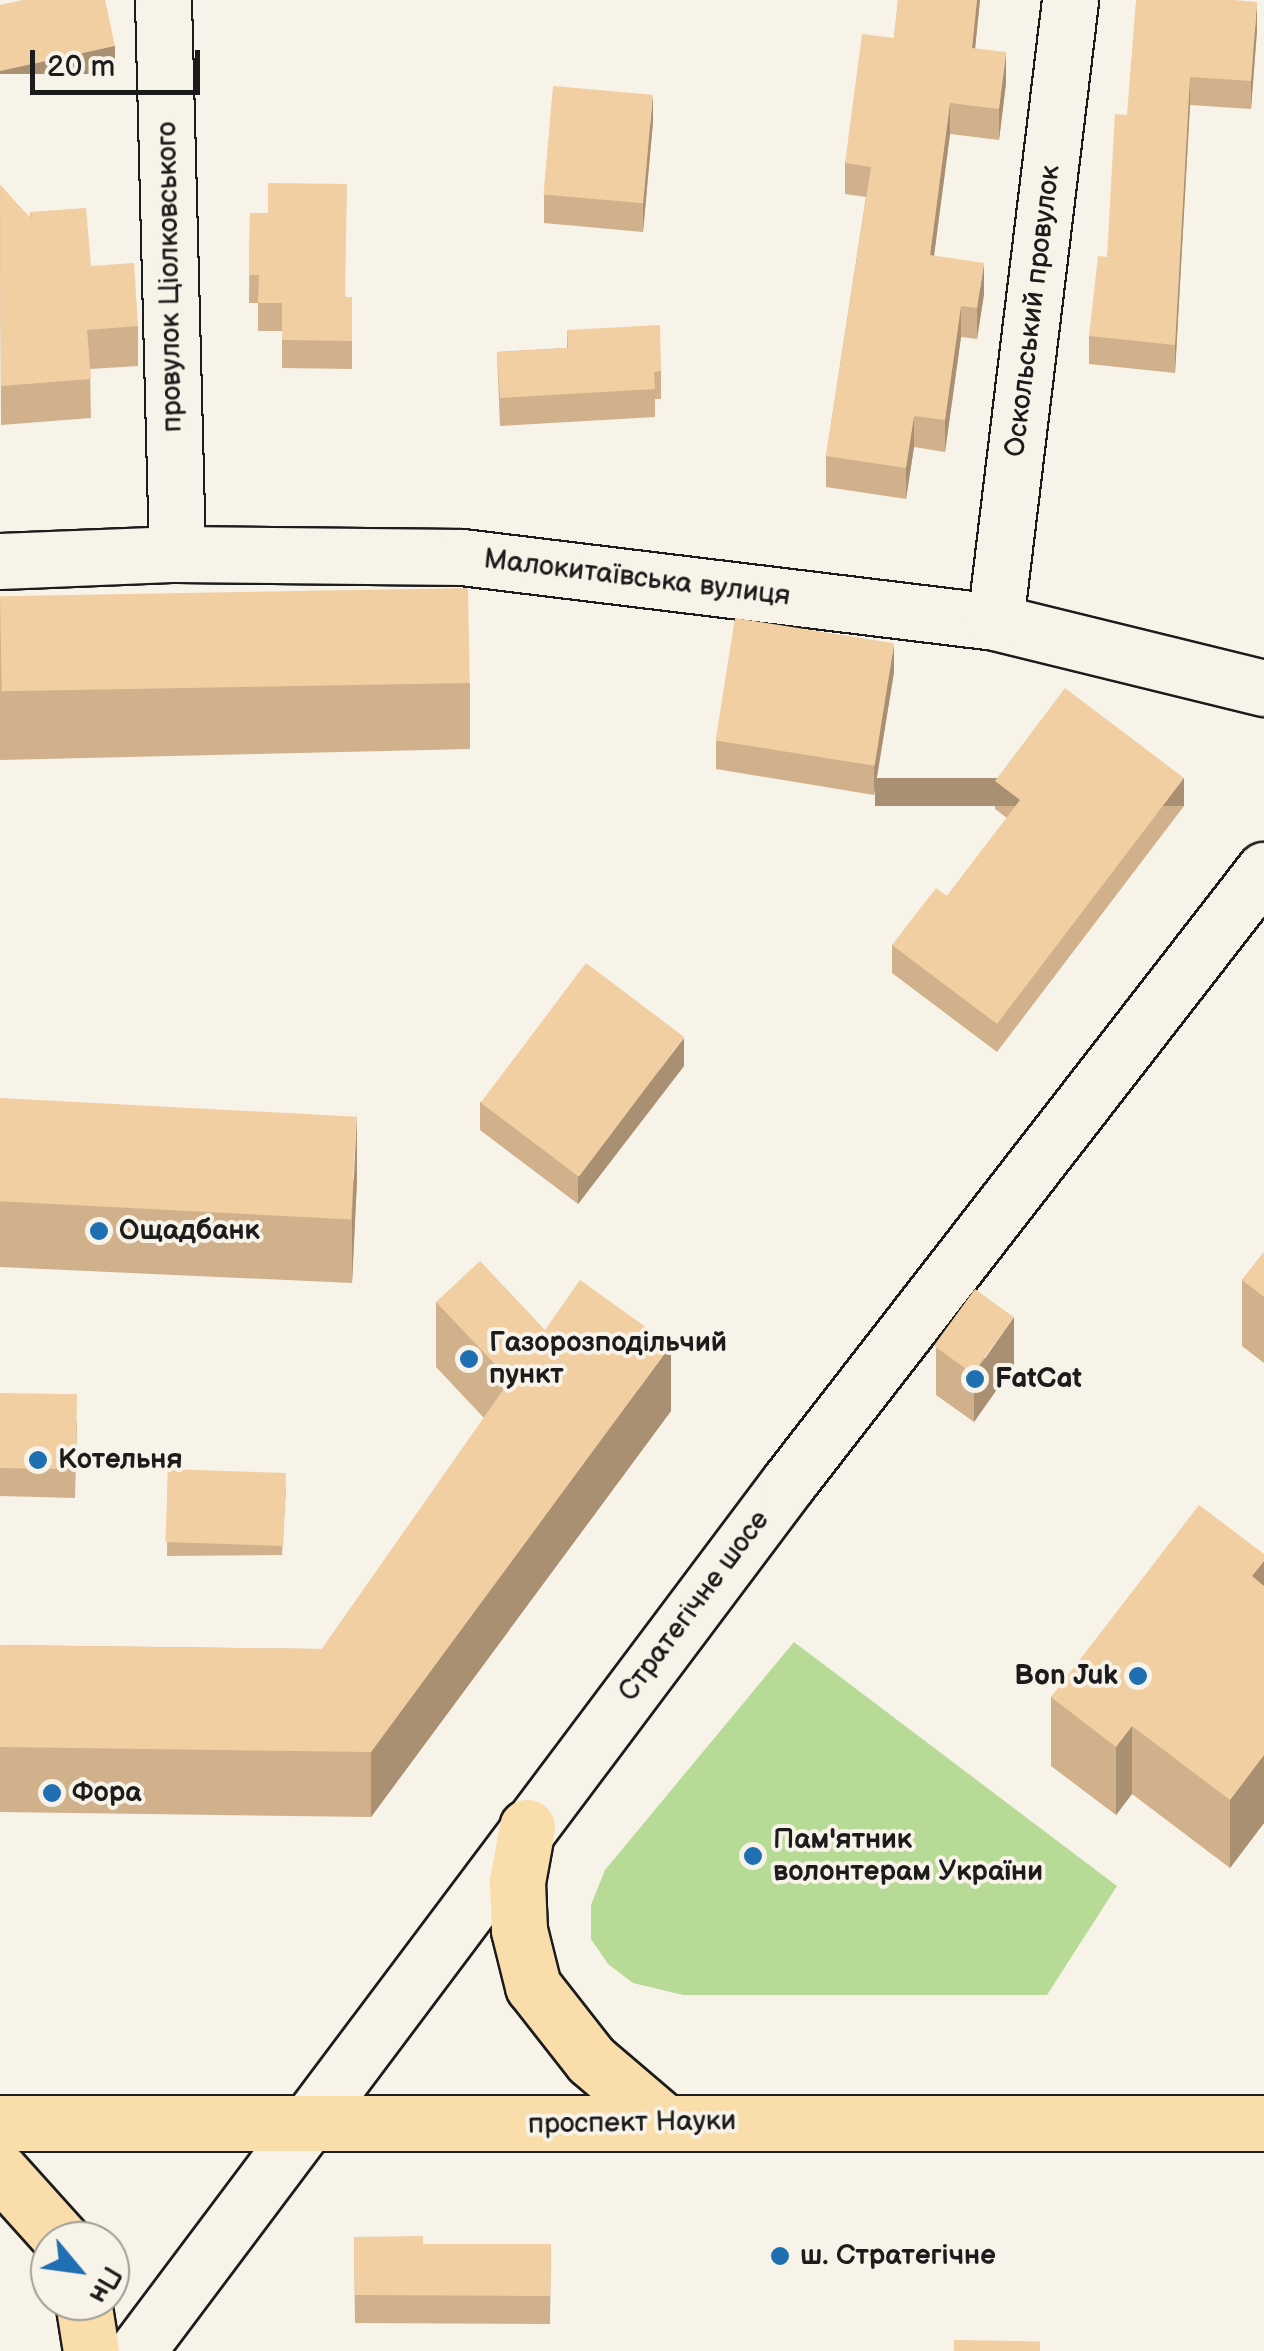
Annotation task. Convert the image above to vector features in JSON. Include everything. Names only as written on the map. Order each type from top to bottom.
[{"type":"main road","points":[[527,1827],[518,1882],[519,1930],[533,1986],[590,2060],[665,2122]]},
{"type":"main road","name":"проспект Науки","points":[[0,2123],[1264,2123]]},
{"type":"main road","points":[[0,2171],[45,2221]]},
{"type":"main road","points":[[86,2321],[91,2351]]},
{"type":"street","name":"провулок Ціолковського","points":[[163,0],[177,554]]},
{"type":"street","name":"Оскольський провулок","points":[[995,622],[1070,0]]},
{"type":"street","name":"Малокитаївська вулиця","points":[[0,561],[177,554],[462,557],[995,622],[1264,688]]},
{"type":"street","name":"Стратегічне шосе","points":[[137,2351],[527,1827],[1264,870]]},
{"type":"green space","points":[[794,1642],[1117,1886],[1047,1995],[683,1995],[633,1983],[608,1964],[591,1939],[591,1905],[605,1870]]},
{"type":"building","points":[[23,0],[105,0],[115,46],[0,71],[0,5]]},
{"type":"building","points":[[898,0],[977,0],[972,48],[1006,52],[999,109],[950,103],[930,255],[984,263],[977,308],[961,306],[945,420],[914,416],[906,468],[826,456],[871,167],[845,163],[862,34],[894,38]]},
{"type":"building","points":[[1136,0],[1257,2],[1251,81],[1190,77],[1175,345],[1089,336],[1098,256],[1107,257],[1115,114],[1127,115]]},
{"type":"building","points":[[553,86],[653,95],[643,203],[544,195]]},
{"type":"building","points":[[268,183],[347,184],[345,297],[352,297],[352,341],[282,340],[282,303],[258,303],[259,275],[249,275],[250,213],[268,213]]},
{"type":"building","points":[[0,185],[31,219],[30,212],[86,208],[91,266],[134,263],[138,326],[87,330],[91,379],[1,386]]},
{"type":"building","points":[[660,325],[661,371],[654,372],[655,389],[500,398],[497,352],[568,348],[567,330]]},
{"type":"building","points":[[468,588],[470,683],[2,691],[0,596]]},
{"type":"building","points":[[735,618],[894,643],[875,766],[716,740]]},
{"type":"building","points":[[1065,688],[1184,778],[997,1024],[892,945],[936,888],[947,896],[1020,800],[995,781]]},
{"type":"building","points":[[586,963],[684,1037],[579,1177],[481,1103]]},
{"type":"building","points":[[0,1098],[357,1117],[351,1220],[0,1201]]},
{"type":"building","points":[[1264,1252],[1264,1297],[1242,1280]]},
{"type":"building","points":[[480,1261],[545,1330],[580,1280],[671,1345],[371,1752],[0,1747],[0,1645],[322,1649],[510,1380],[436,1302]]},
{"type":"building","points":[[975,1289],[1014,1317],[973,1374],[934,1346]]},
{"type":"building","name":"Котельня","points":[[0,1393],[77,1394],[76,1469],[0,1468]]},
{"type":"building","points":[[168,1469],[286,1473],[283,1546],[165,1542]]},
{"type":"building","points":[[1199,1505],[1264,1554],[1264,1561],[1252,1576],[1264,1586],[1264,1755],[1230,1800],[1132,1726],[1116,1747],[1051,1697]]},
{"type":"building","points":[[423,2236],[423,2244],[551,2244],[550,2296],[355,2295],[354,2237]]},
{"type":"building","points":[[954,2340],[1040,2342],[1040,2351],[954,2351]]},
{"type":"place","name":"Ощадбанк","points":[[99,1231]]},
{"type":"place","name":"Газорозподільчий пункт","points":[[469,1359]]},
{"type":"place","name":"FatCat","points":[[975,1379]]},
{"type":"place","name":"Котельня","points":[[38,1460]]},
{"type":"place","name":"Bon Juk","points":[[1138,1676]]},
{"type":"place","name":"Фора","points":[[52,1793]]},
{"type":"place","name":"Пам'ятник волонтерам України","points":[[753,1856]]},
{"type":"place","name":"ш. Стратегічне","points":[[780,2256]]}]
